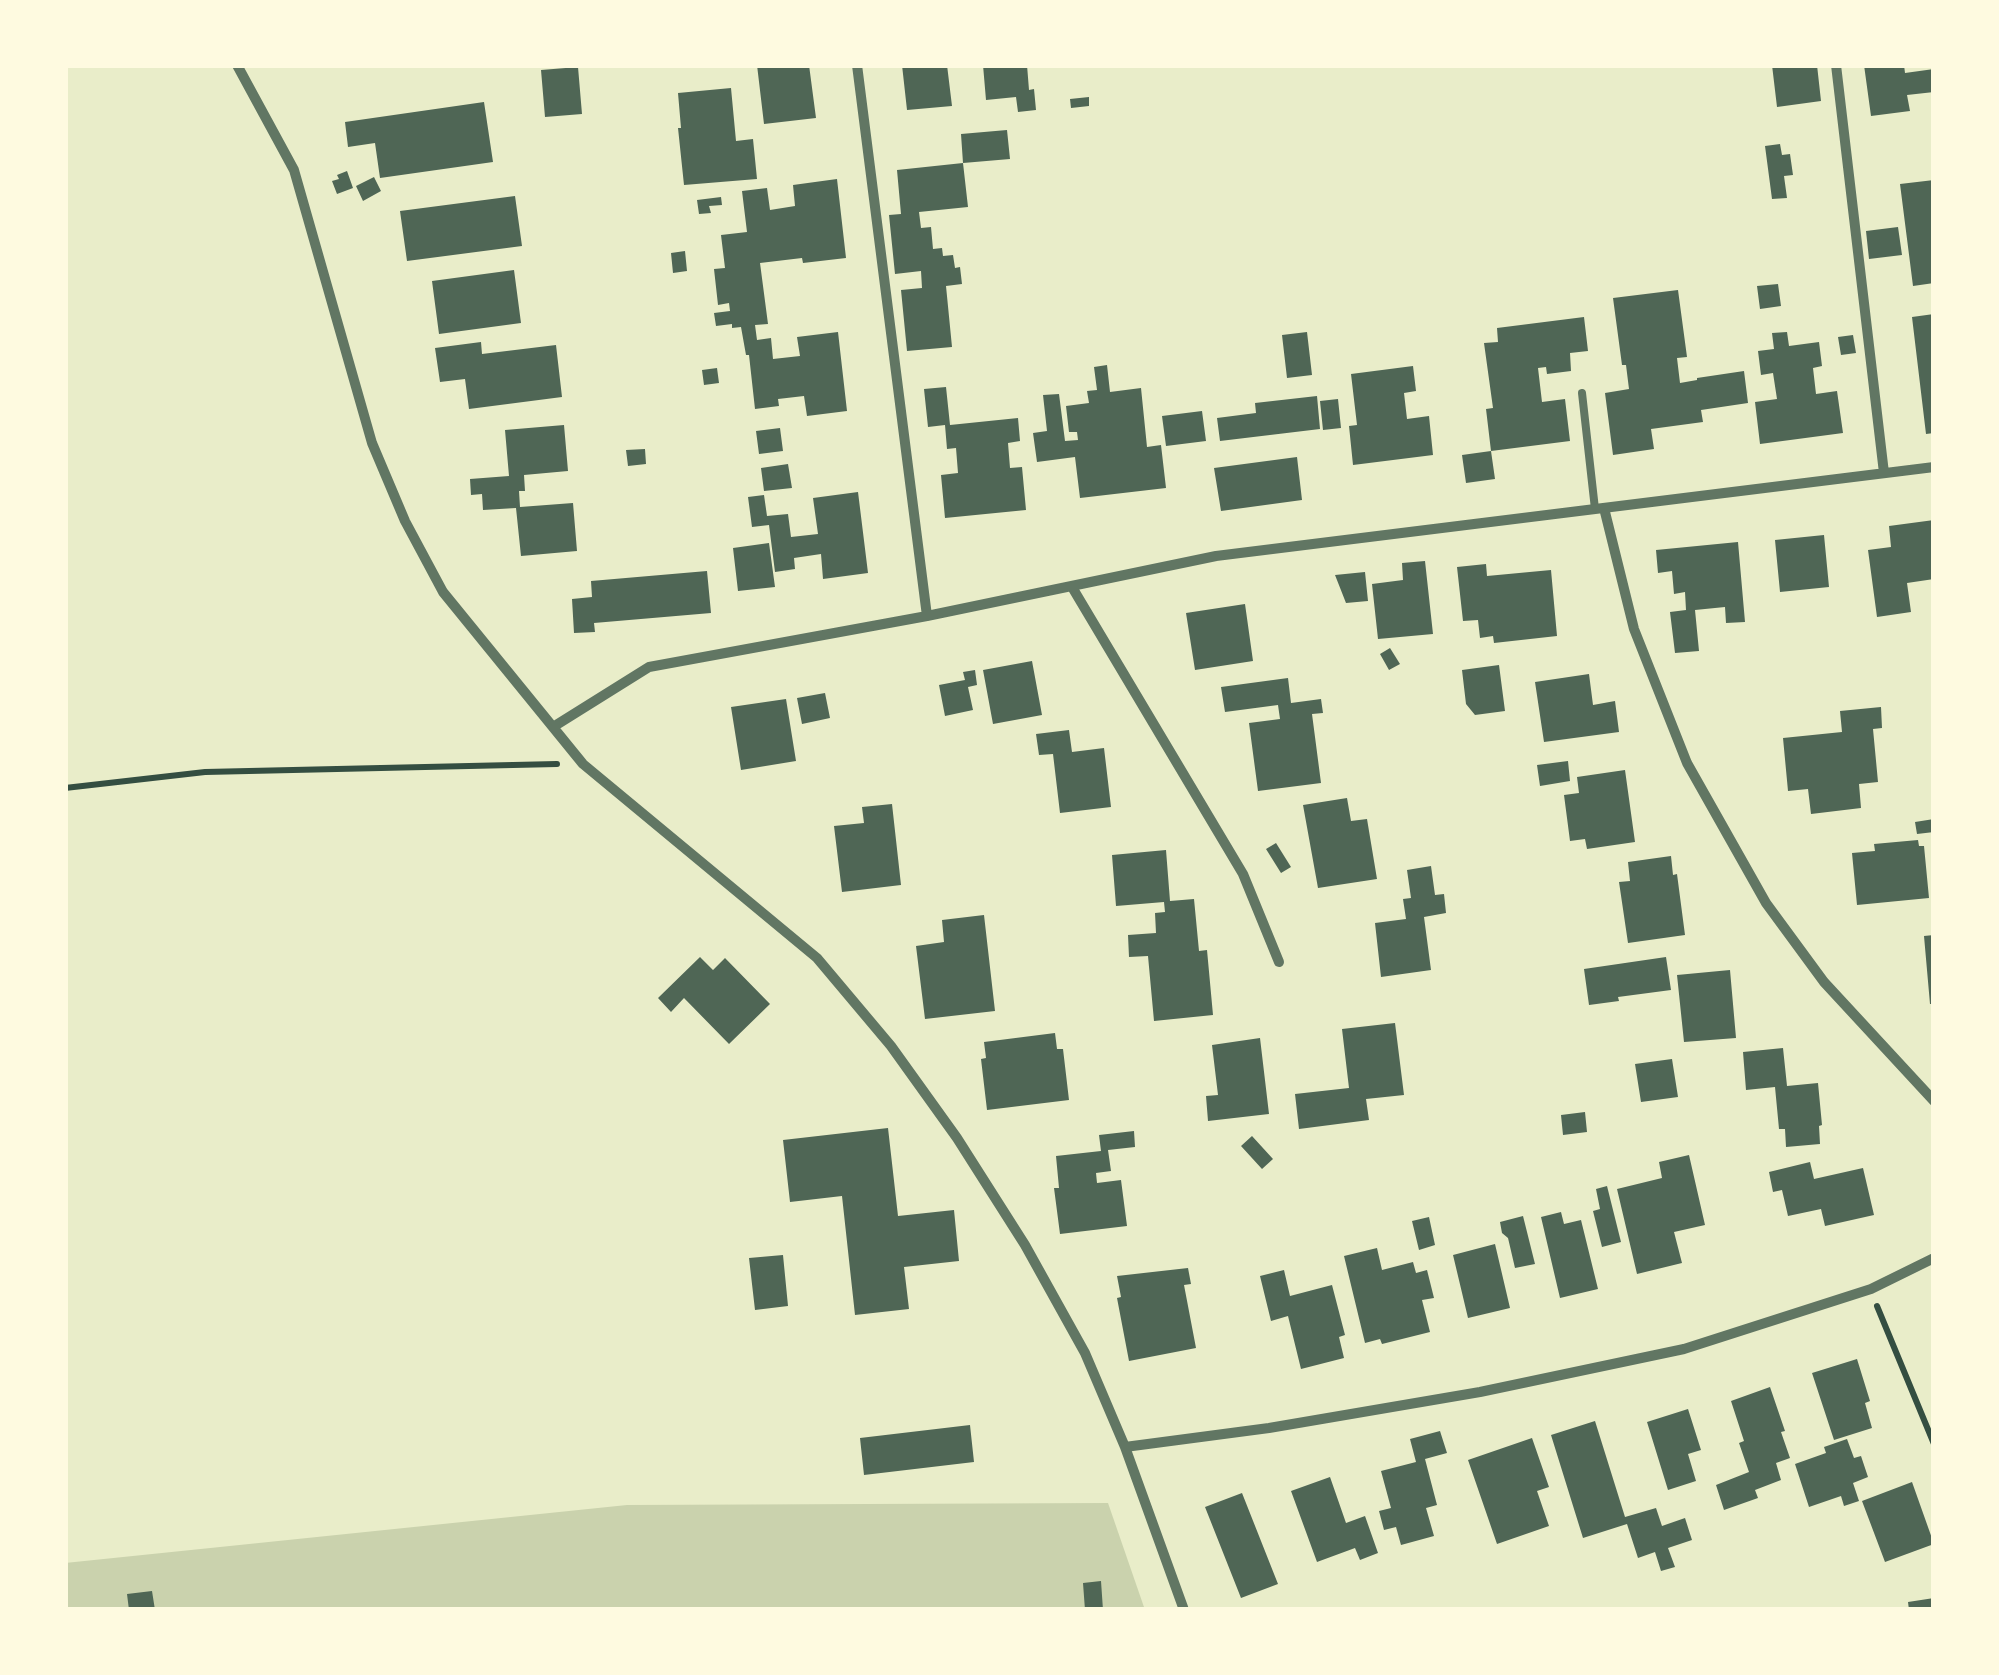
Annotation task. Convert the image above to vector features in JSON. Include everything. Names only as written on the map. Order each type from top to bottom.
[{"type":"street","points":[[237,65],[294,170],[372,444],[405,521],[442,592],[583,764],[816,958],[892,1046],[957,1138],[1025,1246],[1085,1353],[1126,1447],[1184,1610]]},
{"type":"street","points":[[857,65],[927,616]]},
{"type":"street","points":[[1836,65],[1884,472]]},
{"type":"street","points":[[553,727],[650,667],[927,616],[1216,556],[1934,466]]},
{"type":"street","points":[[1600,508],[1634,629],[1686,763],[1766,903],[1824,982],[1934,1101]]},
{"type":"street","points":[[1072,586],[1243,874],[1279,962]]},
{"type":"street","points":[[1126,1447],[1269,1428],[1441,1398],[1665,1352],[1870,1289],[1934,1258]]},
{"type":"lane","points":[[1582,393],[1600,508]]},
{"type":"path","points":[[65,788],[206,772],[583,764]]},
{"type":"path","points":[[1870,1289],[1934,1444]]},
{"type":"green space","points":[[1108,1503],[1145,1610],[65,1610],[65,1563],[627,1505]]},
{"type":"building","points":[[757,65],[809,65],[816,118],[764,124]]},
{"type":"building","points":[[902,65],[947,65],[952,106],[907,110]]},
{"type":"building","points":[[983,65],[1027,65],[1036,110],[1018,112],[1016,97],[986,100]]},
{"type":"building","points":[[1772,65],[1817,65],[1821,101],[1777,107]]},
{"type":"building","points":[[1864,65],[1904,65],[1905,73],[1934,69],[1934,92],[1907,95],[1910,111],[1871,116]]},
{"type":"building","points":[[578,67],[582,114],[545,117],[541,70]]},
{"type":"building","points":[[731,88],[736,141],[753,139],[757,179],[684,185],[678,93]]},
{"type":"building","points":[[1089,97],[1089,106],[1071,108],[1070,99]]},
{"type":"building","points":[[484,102],[493,162],[380,178],[375,143],[348,147],[345,122]]},
{"type":"building","points":[[1007,130],[1010,159],[963,163],[961,134]]},
{"type":"building","points":[[1780,144],[1782,155],[1790,154],[1793,175],[1784,176],[1787,198],[1772,199],[1765,146]]},
{"type":"building","points":[[963,163],[968,207],[919,212],[921,228],[931,227],[933,249],[942,248],[943,256],[953,255],[955,268],[960,267],[962,284],[946,286],[952,347],[907,351],[901,290],[922,288],[921,271],[895,274],[889,215],[901,214],[897,170]]},
{"type":"building","points":[[347,171],[353,188],[337,194],[332,181]]},
{"type":"building","points":[[374,177],[381,191],[363,201],[356,186]]},
{"type":"building","points":[[837,179],[846,258],[760,263],[768,324],[755,325],[757,340],[771,338],[773,359],[800,356],[797,337],[838,332],[847,411],[807,416],[804,396],[778,399],[779,406],[755,409],[749,355],[741,327],[716,326],[714,313],[730,311],[729,303],[718,305],[714,269],[725,268],[721,235],[747,232],[742,191],[767,188],[770,210],[795,206],[793,185]]},
{"type":"building","points":[[1934,180],[1934,283],[1913,286],[1900,184]]},
{"type":"building","points":[[515,196],[522,246],[407,261],[400,211]]},
{"type":"building","points":[[721,197],[722,205],[709,206],[711,213],[699,214],[697,200]]},
{"type":"building","points":[[1898,227],[1902,255],[1869,259],[1866,231]]},
{"type":"building","points":[[685,251],[687,271],[673,273],[671,253]]},
{"type":"building","points":[[514,270],[521,323],[439,334],[432,281]]},
{"type":"building","points":[[1778,284],[1781,306],[1760,309],[1757,286]]},
{"type":"building","points":[[1678,290],[1687,357],[1677,358],[1680,383],[1744,371],[1748,403],[1701,410],[1703,422],[1651,429],[1654,449],[1613,455],[1605,393],[1629,389],[1613,298]]},
{"type":"building","points":[[1934,314],[1934,433],[1926,434],[1912,317]]},
{"type":"building","points":[[1584,317],[1588,351],[1570,353],[1571,371],[1547,374],[1546,367],[1538,368],[1542,402],[1565,399],[1570,441],[1491,451],[1486,409],[1493,408],[1484,343],[1498,342],[1497,328]]},
{"type":"building","points":[[1307,332],[1312,375],[1287,378],[1282,335]]},
{"type":"building","points":[[1787,332],[1789,346],[1819,342],[1822,366],[1813,368],[1816,394],[1837,391],[1843,433],[1760,444],[1755,402],[1777,399],[1773,373],[1761,375],[1758,351],[1774,349],[1772,333]]},
{"type":"building","points":[[1853,335],[1856,353],[1841,355],[1838,337]]},
{"type":"building","points":[[481,342],[482,354],[556,345],[562,397],[469,409],[465,379],[440,382],[435,348]]},
{"type":"building","points":[[1107,365],[1110,392],[1141,388],[1147,447],[1161,445],[1166,488],[1080,498],[1075,457],[1037,462],[1033,433],[1047,431],[1043,395],[1059,394],[1065,441],[1078,440],[1077,432],[1069,432],[1066,406],[1089,403],[1087,391],[1097,390],[1094,367]]},
{"type":"building","points":[[1413,366],[1416,391],[1404,393],[1407,419],[1429,416],[1433,455],[1353,465],[1349,426],[1357,425],[1351,374]]},
{"type":"building","points":[[717,368],[719,383],[704,385],[702,370]]},
{"type":"building","points":[[946,387],[950,425],[1018,418],[1020,441],[1008,443],[1010,468],[1022,467],[1026,510],[945,518],[941,475],[958,473],[956,448],[947,449],[945,425],[928,427],[924,389]]},
{"type":"building","points":[[1317,396],[1320,429],[1220,441],[1217,418],[1256,413],[1255,403]]},
{"type":"building","points":[[1338,399],[1341,428],[1323,430],[1320,401]]},
{"type":"building","points":[[1202,411],[1206,441],[1166,446],[1162,416]]},
{"type":"building","points":[[564,425],[568,471],[524,475],[520,507],[573,503],[577,551],[521,556],[516,508],[483,510],[482,494],[471,495],[470,479],[509,476],[505,430]]},
{"type":"building","points":[[780,428],[783,451],[759,454],[756,431]]},
{"type":"building","points":[[645,449],[646,464],[628,466],[626,450]]},
{"type":"building","points":[[1491,451],[1495,479],[1466,483],[1462,455]]},
{"type":"building","points":[[1297,457],[1302,500],[1221,511],[1214,468]]},
{"type":"building","points":[[788,464],[792,488],[764,491],[761,468]]},
{"type":"building","points":[[858,492],[868,573],[823,579],[821,554],[794,558],[795,569],[775,572],[769,525],[752,527],[748,497],[764,495],[767,516],[788,514],[791,537],[818,534],[813,498]]},
{"type":"building","points":[[1934,520],[1934,579],[1907,583],[1911,612],[1877,617],[1868,550],[1891,547],[1889,526]]},
{"type":"building","points":[[1824,535],[1829,587],[1780,592],[1775,540]]},
{"type":"building","points":[[1738,542],[1745,622],[1726,623],[1725,607],[1695,610],[1699,651],[1675,653],[1670,612],[1686,610],[1685,592],[1674,594],[1672,571],[1658,573],[1656,550]]},
{"type":"building","points":[[769,543],[775,587],[738,591],[733,548]]},
{"type":"building","points":[[1425,561],[1433,634],[1378,639],[1372,584],[1403,580],[1402,563]]},
{"type":"building","points":[[1486,564],[1487,576],[1551,570],[1557,636],[1494,643],[1493,636],[1480,638],[1478,620],[1463,621],[1457,567]]},
{"type":"building","points":[[707,571],[711,613],[594,623],[595,632],[574,633],[572,599],[592,597],[591,581]]},
{"type":"building","points":[[1365,572],[1368,601],[1346,603],[1335,575]]},
{"type":"building","points":[[1245,604],[1253,661],[1195,670],[1186,613]]},
{"type":"building","points":[[1390,648],[1400,664],[1389,670],[1380,654]]},
{"type":"building","points":[[1032,661],[1042,715],[993,724],[983,670]]},
{"type":"building","points":[[1499,665],[1505,711],[1475,715],[1466,704],[1462,670]]},
{"type":"building","points":[[975,670],[977,685],[968,687],[973,710],[945,716],[939,685],[965,680],[963,672]]},
{"type":"building","points":[[1589,674],[1593,705],[1615,701],[1619,732],[1544,742],[1535,682]]},
{"type":"building","points":[[1288,678],[1291,703],[1321,699],[1323,713],[1312,714],[1321,783],[1258,791],[1249,723],[1280,719],[1278,705],[1225,712],[1221,687]]},
{"type":"building","points":[[825,693],[830,718],[802,724],[797,698]]},
{"type":"building","points":[[786,699],[796,761],[741,770],[731,707]]},
{"type":"building","points":[[1881,707],[1882,728],[1873,729],[1878,782],[1859,784],[1861,808],[1811,814],[1808,789],[1788,791],[1783,738],[1842,732],[1840,711]]},
{"type":"building","points":[[1069,730],[1072,752],[1104,748],[1111,807],[1060,813],[1053,754],[1039,755],[1036,734]]},
{"type":"building","points":[[1568,761],[1570,781],[1540,786],[1537,765]]},
{"type":"building","points":[[1625,770],[1635,842],[1587,849],[1585,839],[1570,841],[1564,795],[1579,793],[1577,777]]},
{"type":"building","points":[[1347,798],[1351,821],[1367,819],[1377,879],[1318,888],[1303,805]]},
{"type":"building","points":[[892,804],[901,885],[842,892],[834,826],[864,823],[862,807]]},
{"type":"building","points":[[1934,819],[1934,832],[1917,834],[1915,822]]},
{"type":"building","points":[[1918,840],[1919,846],[1924,846],[1929,898],[1857,905],[1852,853],[1875,851],[1874,844]]},
{"type":"building","points":[[1276,843],[1291,867],[1281,873],[1266,849]]},
{"type":"building","points":[[1166,850],[1170,901],[1194,899],[1199,951],[1207,950],[1213,1015],[1154,1021],[1148,956],[1129,957],[1128,935],[1156,933],[1155,913],[1165,912],[1164,902],[1116,906],[1112,855]]},
{"type":"building","points":[[1671,856],[1685,935],[1628,943],[1619,882],[1630,881],[1628,862]]},
{"type":"building","points":[[1431,866],[1435,895],[1444,894],[1446,913],[1424,917],[1431,970],[1381,977],[1375,923],[1406,919],[1403,899],[1411,898],[1407,870]]},
{"type":"building","points":[[984,915],[995,1011],[925,1019],[916,946],[944,942],[942,920]]},
{"type":"building","points":[[1934,935],[1934,1004],[1930,1004],[1924,936]]},
{"type":"building","points":[[700,957],[713,970],[725,958],[770,1004],[729,1044],[684,998],[671,1012],[658,998]]},
{"type":"building","points":[[1666,957],[1671,990],[1589,1005],[1584,969]]},
{"type":"building","points":[[1730,970],[1736,1038],[1684,1042],[1677,975]]},
{"type":"building","points":[[1395,1023],[1404,1095],[1366,1099],[1369,1120],[1299,1129],[1295,1094],[1349,1088],[1342,1029]]},
{"type":"building","points":[[1055,1033],[1057,1049],[1063,1049],[1069,1100],[987,1110],[981,1059],[986,1058],[984,1042]]},
{"type":"building","points":[[1260,1038],[1269,1114],[1208,1121],[1206,1096],[1218,1095],[1212,1045]]},
{"type":"building","points":[[1783,1048],[1787,1086],[1818,1083],[1820,1144],[1786,1147],[1785,1129],[1779,1129],[1775,1087],[1746,1090],[1743,1052]]},
{"type":"building","points":[[1672,1059],[1678,1097],[1641,1102],[1635,1064]]},
{"type":"building","points":[[1585,1112],[1587,1132],[1563,1135],[1561,1115]]},
{"type":"building","points":[[888,1128],[898,1216],[954,1210],[959,1261],[904,1267],[909,1309],[855,1315],[842,1196],[790,1202],[783,1140]]},
{"type":"building","points":[[1134,1131],[1135,1147],[1108,1150],[1111,1171],[1096,1173],[1097,1183],[1121,1180],[1127,1226],[1060,1234],[1054,1188],[1059,1188],[1056,1156],[1101,1151],[1099,1135]]},
{"type":"building","points":[[1252,1136],[1273,1159],[1262,1169],[1241,1146]]},
{"type":"building","points":[[1689,1155],[1705,1225],[1674,1232],[1682,1263],[1637,1274],[1617,1189],[1662,1178],[1659,1162]]},
{"type":"building","points":[[1810,1162],[1814,1179],[1863,1168],[1874,1215],[1825,1226],[1821,1209],[1788,1216],[1782,1190],[1773,1192],[1769,1172]]},
{"type":"building","points":[[1607,1186],[1621,1242],[1602,1247],[1593,1211],[1600,1209],[1596,1189]]},
{"type":"building","points":[[1561,1212],[1564,1224],[1581,1220],[1598,1289],[1560,1298],[1541,1217]]},
{"type":"building","points":[[1523,1216],[1535,1264],[1515,1268],[1500,1222]]},
{"type":"building","points":[[1429,1217],[1435,1245],[1419,1250],[1412,1221]]},
{"type":"building","points":[[1495,1244],[1510,1308],[1468,1318],[1453,1255]]},
{"type":"building","points":[[1377,1248],[1382,1270],[1413,1262],[1416,1273],[1427,1270],[1434,1298],[1422,1300],[1430,1332],[1382,1344],[1380,1339],[1365,1343],[1344,1256]]},
{"type":"building","points":[[783,1255],[788,1306],[755,1310],[749,1258]]},
{"type":"building","points":[[1188,1268],[1191,1284],[1184,1285],[1196,1348],[1129,1361],[1117,1298],[1121,1297],[1117,1276]]},
{"type":"building","points":[[1284,1270],[1290,1296],[1332,1285],[1345,1335],[1339,1337],[1344,1358],[1301,1369],[1288,1316],[1271,1321],[1260,1276]]},
{"type":"building","points":[[1857,1359],[1870,1401],[1865,1403],[1872,1428],[1834,1440],[1812,1373]]},
{"type":"building","points":[[1770,1387],[1790,1458],[1776,1463],[1781,1480],[1755,1490],[1758,1498],[1724,1510],[1716,1485],[1749,1472],[1731,1401]]},
{"type":"building","points":[[1688,1409],[1701,1450],[1688,1454],[1696,1481],[1668,1490],[1647,1422]]},
{"type":"building","points":[[1595,1421],[1625,1517],[1656,1508],[1662,1526],[1685,1518],[1692,1540],[1668,1548],[1675,1567],[1661,1571],[1655,1552],[1638,1558],[1627,1524],[1583,1538],[1551,1435]]},
{"type":"building","points":[[970,1425],[974,1462],[864,1475],[860,1438]]},
{"type":"building","points":[[1440,1431],[1447,1453],[1425,1459],[1437,1505],[1426,1508],[1434,1536],[1401,1545],[1396,1527],[1384,1530],[1379,1511],[1391,1508],[1381,1471],[1416,1462],[1410,1439]]},
{"type":"building","points":[[1532,1438],[1549,1487],[1537,1491],[1549,1526],[1497,1544],[1468,1460]]},
{"type":"building","points":[[1847,1439],[1854,1458],[1861,1456],[1868,1477],[1853,1483],[1859,1501],[1844,1506],[1841,1496],[1809,1507],[1795,1464],[1826,1453],[1824,1447]]},
{"type":"building","points":[[1330,1477],[1346,1523],[1365,1516],[1378,1553],[1360,1560],[1355,1548],[1317,1562],[1291,1491]]},
{"type":"building","points":[[1912,1482],[1934,1544],[1885,1562],[1862,1501]]},
{"type":"building","points":[[1242,1493],[1278,1584],[1241,1598],[1205,1507]]},
{"type":"building","points":[[1101,1581],[1103,1610],[1085,1610],[1083,1583]]},
{"type":"building","points":[[152,1591],[155,1610],[129,1610],[127,1594]]},
{"type":"building","points":[[1934,1598],[1934,1610],[1909,1610],[1908,1602]]}]
